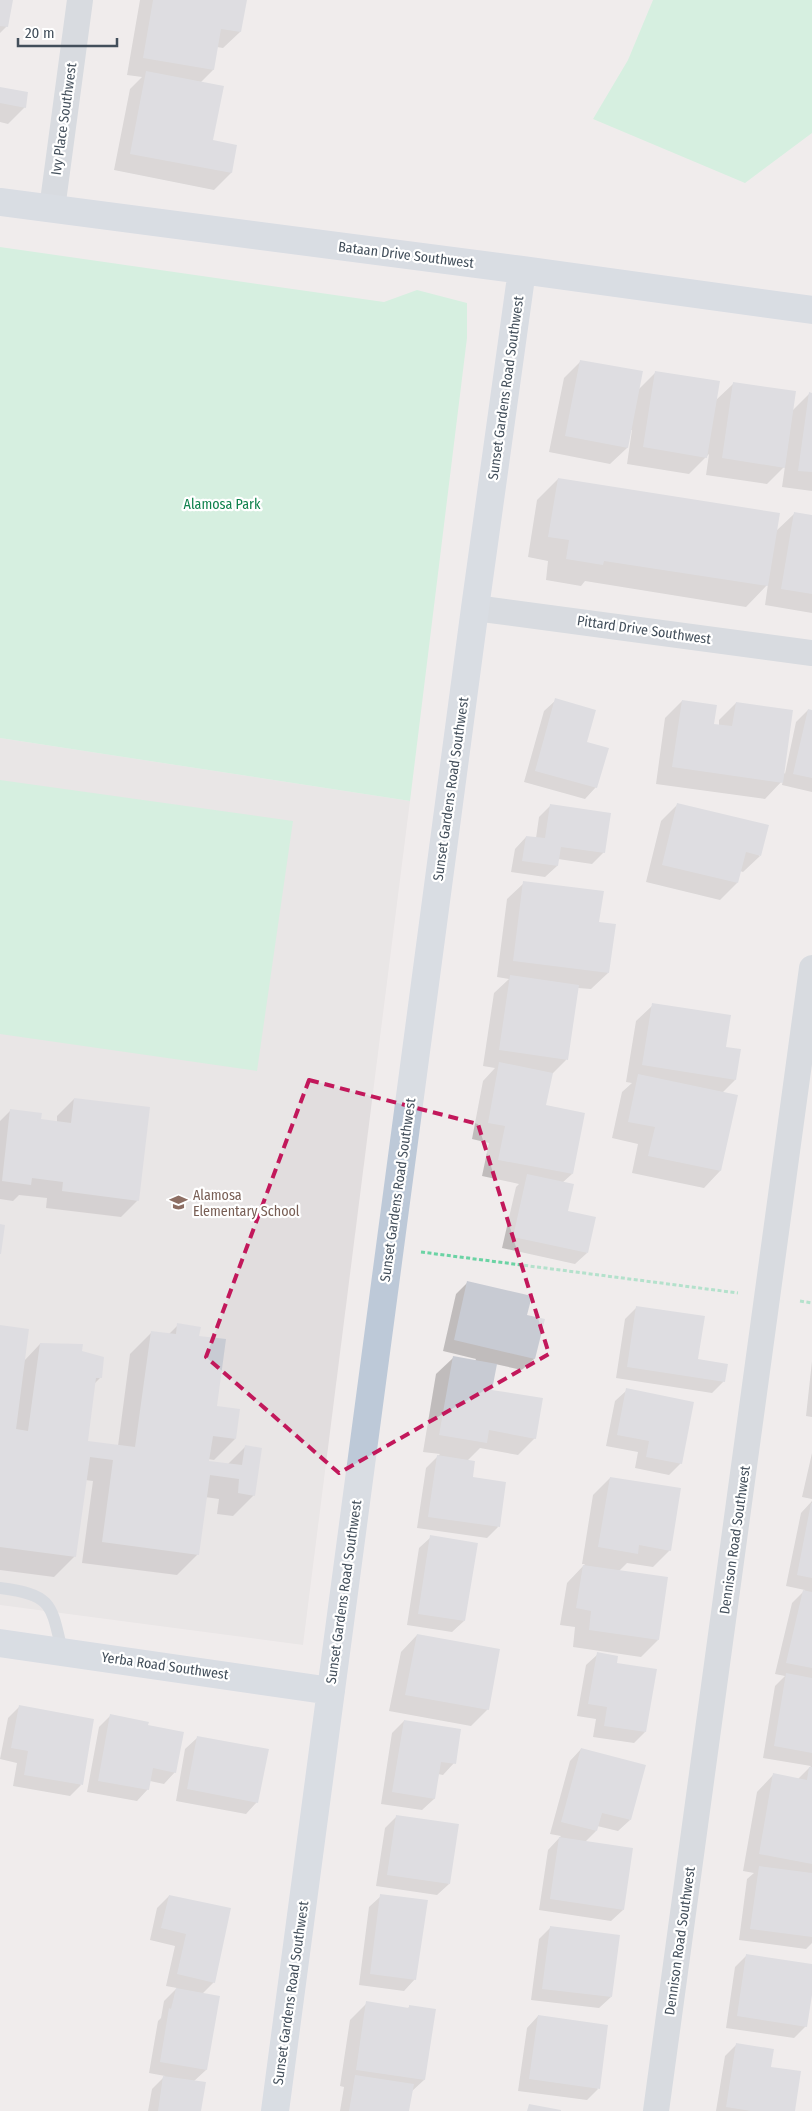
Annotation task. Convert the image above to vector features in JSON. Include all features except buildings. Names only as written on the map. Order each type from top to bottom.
[{"type":"street","name":"Ivy Place Southwest","points":[[52,209],[80,0]]},
{"type":"street","name":"Bataan Drive Southwest","points":[[0,202],[812,310]]},
{"type":"street","name":"Sunset Gardens Road Southwest","points":[[275,2111],[475,608],[522,270]]},
{"type":"street","name":"Pittard Drive Southwest","points":[[475,608],[812,652]]},
{"type":"street","name":"Dennison Road Southwest","points":[[656,2111],[812,968]]},
{"type":"street","name":"Yerba Road Southwest","points":[[0,1643],[331,1691]]},
{"type":"lane","points":[[0,1588],[35,1595],[46,1602],[55,1619],[62,1651]]},
{"type":"path","points":[[421,1252],[740,1293]]},
{"type":"path","points":[[800,1301],[812,1303]]},
{"type":"highlighted area","points":[[309,1080],[478,1124],[549,1354],[339,1473],[206,1357]]},
{"type":"shaded area","name":"Alamosa Elementary School","points":[[0,738],[410,801],[303,1645],[0,1605]]},
{"type":"green space","points":[[653,0],[812,0],[812,133],[745,183],[593,119],[628,60]]},
{"type":"green space","name":"Alamosa Park","points":[[0,247],[384,302],[417,290],[467,303],[467,338],[410,801],[0,738]]},
{"type":"green space","points":[[0,780],[293,821],[257,1071],[0,1034]]},
{"type":"place","name":"Alamosa Elementary School","points":[[179,1203]]}]
